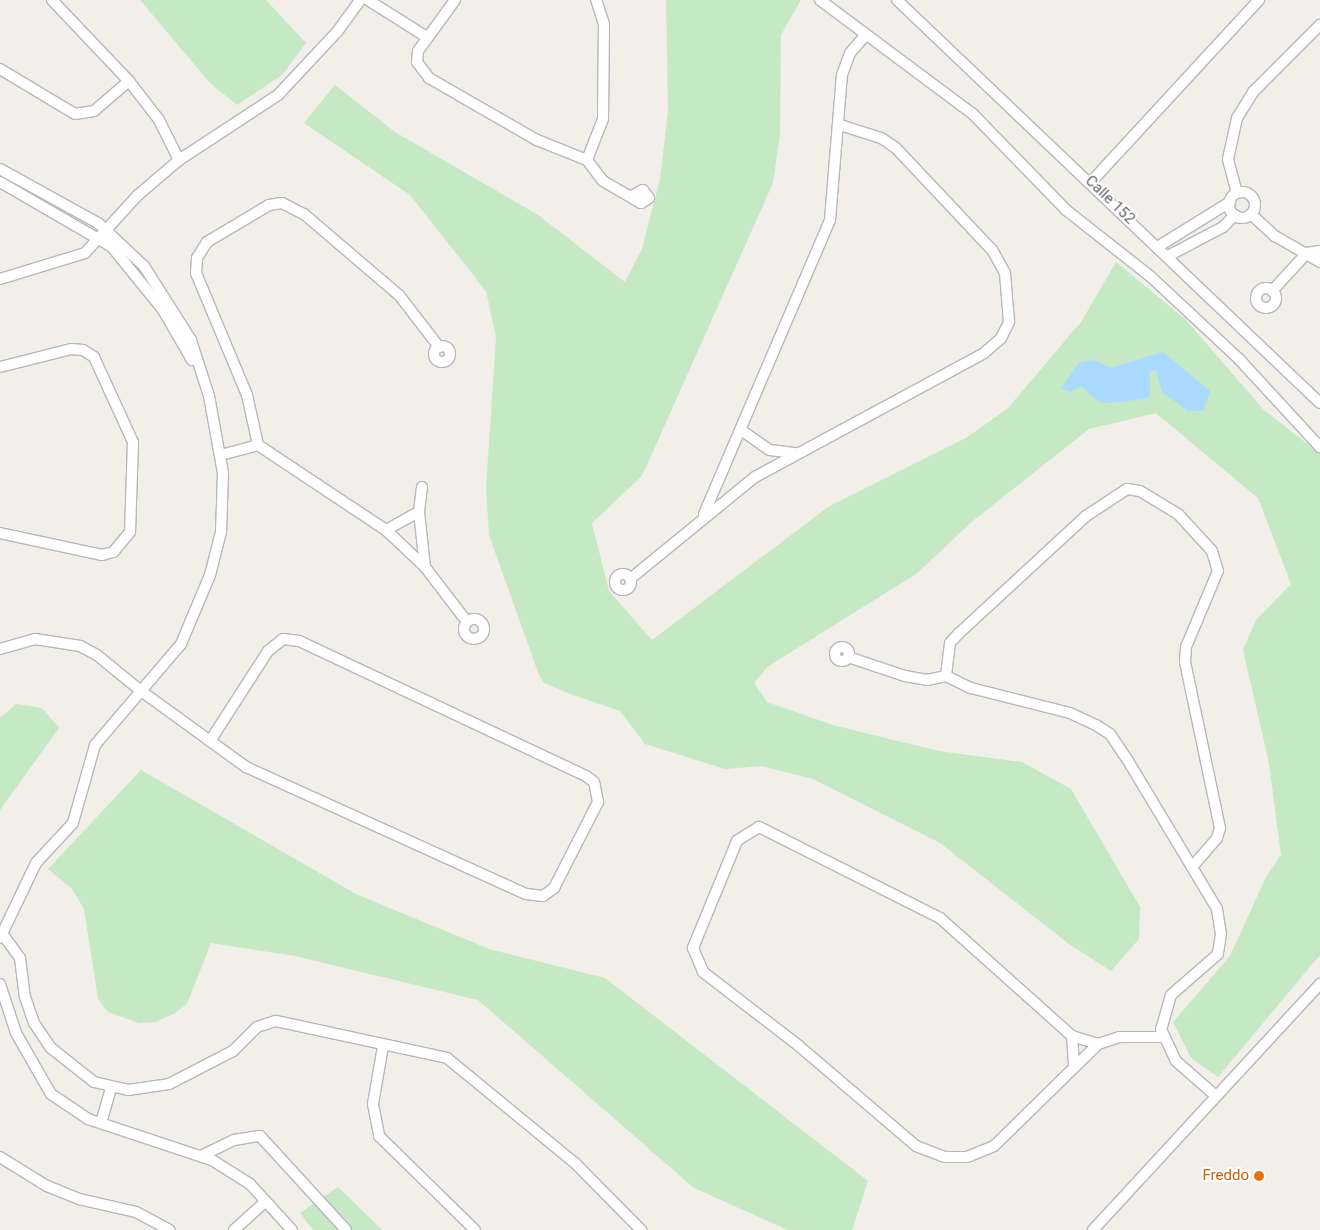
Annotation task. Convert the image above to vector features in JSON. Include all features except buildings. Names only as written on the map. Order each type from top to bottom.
[{"type":"street","points":[[52,0],[128,81],[159,120],[179,160]]},
{"type":"street","points":[[0,279],[70,260],[85,254],[106,229],[179,160],[278,95],[338,32],[360,0]]},
{"type":"street","points":[[368,0],[425,36]]},
{"type":"street","points":[[454,0],[425,36],[417,62],[428,78],[537,140],[587,160],[603,181],[631,196]]},
{"type":"street","points":[[587,160],[603,119],[604,24],[596,0]]},
{"type":"street","points":[[820,0],[864,37],[974,114],[1066,210],[1150,276],[1240,359],[1320,447]]},
{"type":"street","name":"Calle 152","points":[[897,0],[1159,246],[1320,403]]},
{"type":"street","points":[[1091,182],[1259,0]]},
{"type":"street","points":[[1237,193],[1228,159],[1237,118],[1253,92],[1320,25]]},
{"type":"street","points":[[703,516],[830,220],[840,125],[842,76],[850,53],[864,37]]},
{"type":"street","points":[[0,69],[75,114],[94,111],[128,81]]},
{"type":"street","points":[[630,579],[703,516],[755,477],[984,352],[1001,338],[1008,322],[1005,273],[992,250],[896,148],[881,138],[840,125]]},
{"type":"street","points":[[0,168],[106,229],[131,249],[177,313],[203,378],[221,454],[221,532],[210,575],[181,644],[96,745],[73,823],[36,863],[1,935],[20,958],[25,997],[51,1048],[73,1069],[111,1089],[148,1090],[194,1074],[233,1050],[265,1023],[276,1021],[383,1046],[446,1058],[576,1164],[641,1230]]},
{"type":"street","points":[[0,182],[99,238],[142,281],[203,378]]},
{"type":"street","points":[[1159,246],[1230,202],[1237,193]]},
{"type":"street","points":[[1237,193],[1253,198],[1252,214],[1275,236],[1320,262]]},
{"type":"street","points":[[1230,202],[1236,216]]},
{"type":"street","points":[[439,347],[399,295],[304,214],[282,203],[269,205],[207,242],[197,258],[196,273],[248,395],[258,444],[386,530],[426,567],[467,622]]},
{"type":"street","points":[[1168,256],[1223,228],[1236,216],[1252,214]]},
{"type":"street","points":[[1272,291],[1307,253],[1320,251]]},
{"type":"street","points":[[0,367],[71,349],[84,350],[94,357],[133,442],[130,532],[113,552],[102,555],[0,533]]},
{"type":"street","points":[[741,430],[770,450],[796,453]]},
{"type":"street","points":[[221,454],[258,444]]},
{"type":"street","points":[[422,487],[419,512],[426,567]]},
{"type":"street","points":[[946,676],[950,643],[959,633],[1111,497],[1127,489],[1140,491],[1178,514],[1212,551],[1218,571],[1186,646],[1187,670],[1220,828],[1217,838],[1192,867]]},
{"type":"street","points":[[386,530],[419,512]]},
{"type":"street","points":[[0,650],[35,639],[80,646],[210,741],[290,790],[526,894],[543,896],[554,888],[598,802],[594,782],[586,776],[299,641],[282,639],[268,651],[210,741]]},
{"type":"street","points":[[848,657],[905,676],[926,680],[946,676],[971,688],[1070,713],[1110,734],[1216,909],[1221,934],[1218,954],[1171,995],[1162,1016],[1162,1037],[1176,1062],[1216,1096]]},
{"type":"street","points":[[1098,1044],[1072,1036],[958,930],[759,827],[737,841],[693,948],[703,972],[799,1046],[916,1146],[945,1157],[967,1157],[994,1146],[1098,1044],[1119,1037],[1162,1037]]},
{"type":"street","points":[[0,984],[16,1033],[51,1094],[101,1123],[201,1156],[250,1184],[292,1230]]},
{"type":"street","points":[[1093,1230],[1320,984]]},
{"type":"street","points":[[1072,1036],[1074,1067]]},
{"type":"street","points":[[383,1046],[373,1104],[379,1136],[475,1230]]},
{"type":"street","points":[[101,1123],[111,1089]]},
{"type":"street","points":[[201,1156],[234,1140],[260,1136],[321,1208],[346,1230]]},
{"type":"street","points":[[0,1157],[47,1186],[79,1199],[136,1212],[170,1230]]},
{"type":"street","points":[[234,1230],[266,1201]]},
{"type":"green space","points":[[140,0],[266,0],[306,43],[282,75],[237,105],[210,83]]},
{"type":"green space","points":[[666,0],[801,0],[781,35],[780,134],[773,183],[642,476],[592,523],[609,591],[652,640],[828,507],[966,438],[1007,409],[1081,322],[1116,262],[1186,320],[1263,409],[1320,454],[1320,955],[1218,1077],[1191,1058],[1173,1022],[1230,956],[1266,877],[1281,855],[1269,763],[1243,650],[1256,620],[1291,584],[1258,498],[1156,413],[1089,429],[974,520],[916,574],[767,667],[754,683],[767,702],[833,725],[938,751],[1022,762],[1071,789],[1140,907],[1139,939],[1111,971],[1069,944],[940,843],[813,779],[762,766],[725,769],[645,744],[620,711],[544,683],[539,675],[489,535],[486,488],[496,337],[486,291],[410,195],[304,123],[335,85],[395,132],[538,215],[625,282],[642,249],[660,179],[668,111]]},
{"type":"green space","points":[[16,704],[42,708],[59,728],[0,810],[0,718]]},
{"type":"green space","points":[[141,770],[356,894],[489,949],[605,978],[868,1181],[852,1230],[788,1230],[694,1188],[478,1000],[295,956],[211,943],[187,1004],[175,1013],[156,1022],[139,1023],[108,1012],[98,999],[84,909],[72,889],[48,869]]},
{"type":"green space","points":[[338,1187],[382,1230],[313,1230],[300,1213]]},
{"type":"water","points":[[1163,352],[1210,391],[1203,411],[1188,411],[1162,392],[1156,370],[1150,372],[1150,395],[1144,399],[1110,403],[1099,402],[1081,386],[1070,392],[1061,388],[1079,363],[1094,360],[1110,368]]},
{"type":"place","name":"Freddo","points":[[1259,1176]]}]
